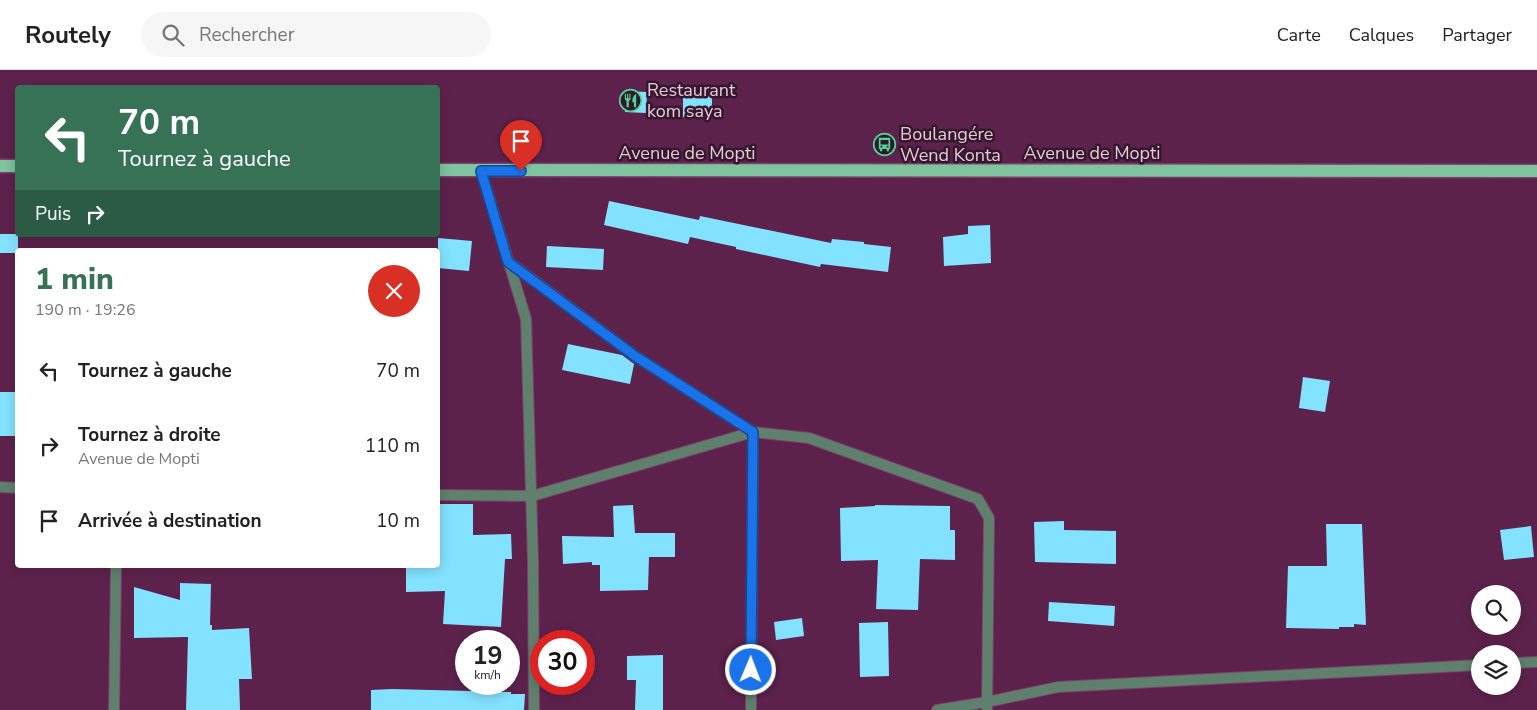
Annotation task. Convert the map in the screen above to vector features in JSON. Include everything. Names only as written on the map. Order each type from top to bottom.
[{"type":"main road","points":[[0,166],[15,166]]},
{"type":"main road","name":"Avenue de Mopti","points":[[440,170],[1537,171]]},
{"type":"street","points":[[481,171],[526,319],[532,496],[534,710]]},
{"type":"street","points":[[508,262],[635,356],[753,432]]},
{"type":"street","points":[[751,710],[753,432]]},
{"type":"street","points":[[440,495],[532,496],[753,432],[809,438],[978,500],[989,518],[987,706]]},
{"type":"street","points":[[0,487],[15,488]]},
{"type":"street","points":[[114,710],[116,568]]},
{"type":"street","points":[[1521,663],[1537,662]]},
{"type":"street","points":[[937,710],[987,706],[1058,688],[1471,665]]},
{"type":"building","points":[[683,90],[712,90],[712,116],[683,117]]},
{"type":"building","points":[[626,91],[647,92],[646,113],[625,112]]},
{"type":"building","points":[[609,201],[699,220],[700,216],[831,243],[832,239],[891,247],[888,272],[821,264],[820,267],[690,237],[688,244],[604,225]]},
{"type":"building","points":[[990,225],[991,263],[944,266],[943,237],[968,234],[968,226]]},
{"type":"building","points":[[0,234],[15,234],[15,237],[18,237],[18,248],[15,248],[15,253],[0,253]]},
{"type":"building","points":[[438,238],[472,241],[469,271],[440,268],[440,248],[438,248]]},
{"type":"building","points":[[547,246],[604,249],[603,270],[546,267]]},
{"type":"building","points":[[568,344],[622,355],[634,364],[630,384],[562,370]]},
{"type":"building","points":[[1303,377],[1330,381],[1325,412],[1299,408]]},
{"type":"building","points":[[0,392],[15,392],[15,436],[0,436]]},
{"type":"building","points":[[440,504],[473,504],[473,535],[511,534],[512,559],[505,559],[501,627],[443,624],[445,591],[406,592],[406,568],[440,568]]},
{"type":"building","points":[[633,505],[635,533],[675,533],[675,557],[649,557],[648,590],[600,591],[600,565],[592,565],[592,562],[563,564],[562,536],[614,537],[613,506]]},
{"type":"building","points":[[875,505],[950,506],[950,530],[955,530],[955,560],[920,559],[918,610],[876,609],[878,560],[841,561],[840,508]]},
{"type":"building","points":[[1064,521],[1064,530],[1116,531],[1116,564],[1035,562],[1034,522]]},
{"type":"building","points":[[1326,524],[1362,524],[1366,625],[1354,624],[1354,627],[1339,627],[1339,629],[1286,628],[1288,566],[1327,566]]},
{"type":"building","points":[[1531,526],[1534,557],[1504,560],[1500,530]]},
{"type":"building","points":[[180,583],[211,584],[210,625],[212,625],[212,630],[249,628],[252,679],[239,679],[240,710],[186,710],[188,637],[134,638],[134,587],[180,600]]},
{"type":"building","points":[[1049,602],[1115,606],[1114,626],[1048,621]]},
{"type":"building","points":[[802,618],[804,636],[776,640],[774,622]]},
{"type":"building","points":[[888,622],[889,676],[860,677],[859,623]]},
{"type":"building","points":[[663,655],[663,710],[635,710],[636,680],[627,680],[627,656]]},
{"type":"building","points":[[371,690],[455,691],[455,695],[525,694],[524,710],[371,710]]},
{"type":"place","name":"Restaurant kom saya","points":[[631,100]]},
{"type":"place","name":"Boulangére Wend Konta","points":[[884,144]]},
{"type":"route","points":[[521,171],[481,171],[508,262],[635,356],[753,432],[751,670]]}]
